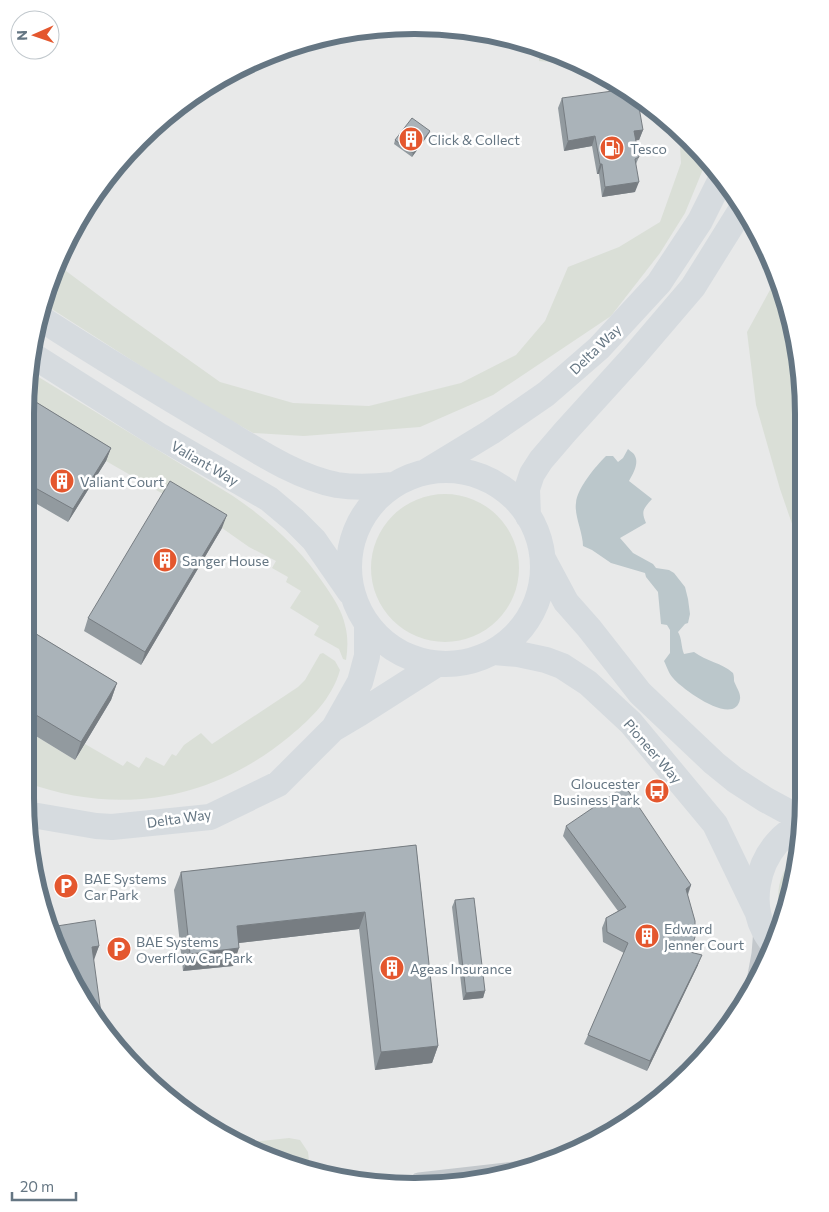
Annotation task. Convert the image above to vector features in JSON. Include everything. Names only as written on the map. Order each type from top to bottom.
[{"type":"street","name":"Delta Way","points":[[424,472],[491,432],[546,394],[599,348],[659,283],[700,221],[718,185]]},
{"type":"street","points":[[528,516],[527,490],[532,474],[541,460],[693,287],[738,215]]},
{"type":"street","points":[[46,321],[281,465],[335,485],[359,488],[393,485]]},
{"type":"street","name":"Valiant Way","points":[[38,359],[158,436],[269,499],[314,540],[353,597]]},
{"type":"street","points":[[441,470],[466,472],[491,481],[512,496],[528,516],[538,537],[542,560],[541,587],[532,613],[516,635],[494,652],[466,662],[436,664],[410,658],[386,644],[367,624],[353,597],[349,566],[354,534],[370,507],[393,485],[424,472],[441,470]]},
{"type":"street","points":[[542,560],[566,602],[640,693],[714,763],[735,780],[766,800],[794,814]]},
{"type":"street","name":"Delta Way","points":[[333,729],[360,682],[367,656],[367,624]]},
{"type":"street","name":"Pioneer Way","points":[[494,652],[518,654],[546,660],[562,666],[588,683],[631,723],[715,824],[765,929]]},
{"type":"street","name":"Delta Way","points":[[35,815],[112,826],[210,816],[278,784],[333,729],[436,664]]},
{"type":"street","points":[[761,955],[765,929],[756,894],[759,876],[766,858],[777,843],[793,829]]},
{"type":"shaded area","name":"Gloucester Business Park","points":[[414,34],[464,37],[489,41],[537,54],[583,73],[605,85],[646,112],[666,128],[701,163],[717,183],[756,246],[775,292],[788,340],[792,365],[795,414],[795,798],[792,847],[788,872],[775,920],[756,966],[731,1009],[701,1049],[666,1084],[646,1100],[605,1127],[560,1149],[513,1165],[464,1175],[414,1178],[365,1175],[340,1171],[292,1158],[246,1139],[183,1100],[145,1067],[112,1029],[73,966],[54,920],[41,872],[35,822],[34,414],[37,365],[41,340],[54,292],[73,246],[98,203],[128,163],[163,128],[183,112],[246,73],[292,54],[316,47],[340,41],[390,35]]},
{"type":"shaded area","points":[[539,55],[553,60],[551,62],[539,61]]},
{"type":"shaded area","points":[[680,141],[704,167],[685,213],[660,253],[611,316],[493,395],[420,427],[304,436],[253,433],[186,395],[49,308],[63,269],[220,382],[293,403],[369,406],[461,383],[516,355],[545,321],[568,267],[619,247],[660,222],[681,163]]},
{"type":"shaded area","points":[[772,285],[788,340],[792,365],[795,414],[795,532],[780,489],[756,405],[747,332]]},
{"type":"shaded area","points":[[36,376],[233,496],[273,526],[306,560],[340,610],[347,633],[346,660],[343,659],[339,649],[314,635],[319,626],[290,608],[301,591],[286,582],[288,577],[272,568],[276,561],[249,547],[222,528],[34,417]]},
{"type":"shaded area","points":[[628,449],[635,455],[636,459],[635,469],[629,481],[652,499],[644,510],[646,523],[620,538],[633,553],[653,564],[656,568],[669,570],[674,573],[685,587],[690,614],[688,623],[678,632],[684,654],[694,652],[733,673],[740,699],[736,707],[729,710],[708,704],[678,683],[669,672],[664,661],[670,653],[670,630],[667,625],[661,624],[658,592],[645,573],[611,563],[583,546],[576,508],[577,497],[583,484],[606,456],[613,456],[618,462],[623,458]]},
{"type":"shaded area","points":[[445,494],[459,495],[473,500],[486,506],[497,516],[507,527],[513,540],[518,554],[518,582],[513,596],[507,609],[497,620],[486,630],[473,636],[459,641],[445,642],[431,641],[417,636],[404,630],[393,620],[383,609],[377,596],[372,582],[371,568],[372,554],[377,540],[383,527],[393,516],[404,506],[417,500],[431,495]]},
{"type":"shaded area","points":[[323,653],[335,661],[340,670],[332,690],[320,707],[290,736],[260,758],[229,775],[197,788],[164,796],[130,800],[96,799],[61,793],[34,785],[34,735],[75,760],[85,744],[123,766],[127,761],[139,768],[146,757],[164,766],[172,754],[176,756],[184,745],[201,733],[212,744],[298,687],[305,680],[320,654]]},
{"type":"shaded area","points":[[790,862],[779,906],[779,884]]},
{"type":"shaded area","points":[[289,1138],[300,1140],[308,1152],[309,1163],[292,1158],[253,1142]]},
{"type":"building","name":"Tesco","points":[[614,91],[639,107],[643,130],[634,131],[639,157],[635,159],[639,182],[605,187],[595,136],[568,141],[562,98]]},
{"type":"building","name":"Click & Collect","points":[[412,118],[430,131],[413,153],[395,140]]},
{"type":"building","name":"Valiant Court","points":[[35,401],[111,448],[73,509],[34,487]]},
{"type":"building","name":"Sanger House","points":[[170,481],[227,515],[145,652],[88,618]]},
{"type":"building","points":[[34,633],[117,683],[81,742],[34,714]]},
{"type":"building","name":"Edward Jenner Court","points":[[625,786],[691,885],[686,889],[695,921],[695,937],[690,952],[702,955],[650,1061],[588,1035],[628,943],[607,932],[606,918],[626,907],[566,826]]},
{"type":"building","name":"Ageas Insurance","points":[[416,845],[438,1046],[381,1052],[365,912],[237,926],[239,948],[190,954],[181,872]]},
{"type":"building","points":[[474,898],[485,991],[466,993],[455,900]]},
{"type":"building","points":[[95,920],[99,946],[92,947],[101,1013],[73,966],[57,926]]},
{"type":"place","name":"Click & Collect","points":[[411,139]]},
{"type":"place","name":"Tesco","points":[[612,148]]},
{"type":"place","name":"Valiant Court","points":[[62,481]]},
{"type":"place","name":"Sanger House","points":[[165,560]]},
{"type":"place","name":"Gloucester Business Park","points":[[657,791]]},
{"type":"place","name":"BAE Systems Car Park","points":[[66,886]]},
{"type":"place","name":"Edward Jenner Court","points":[[647,936]]},
{"type":"place","name":"BAE Systems Overflow Car Park","points":[[119,949]]},
{"type":"place","name":"Ageas Insurance","points":[[392,968]]}]
